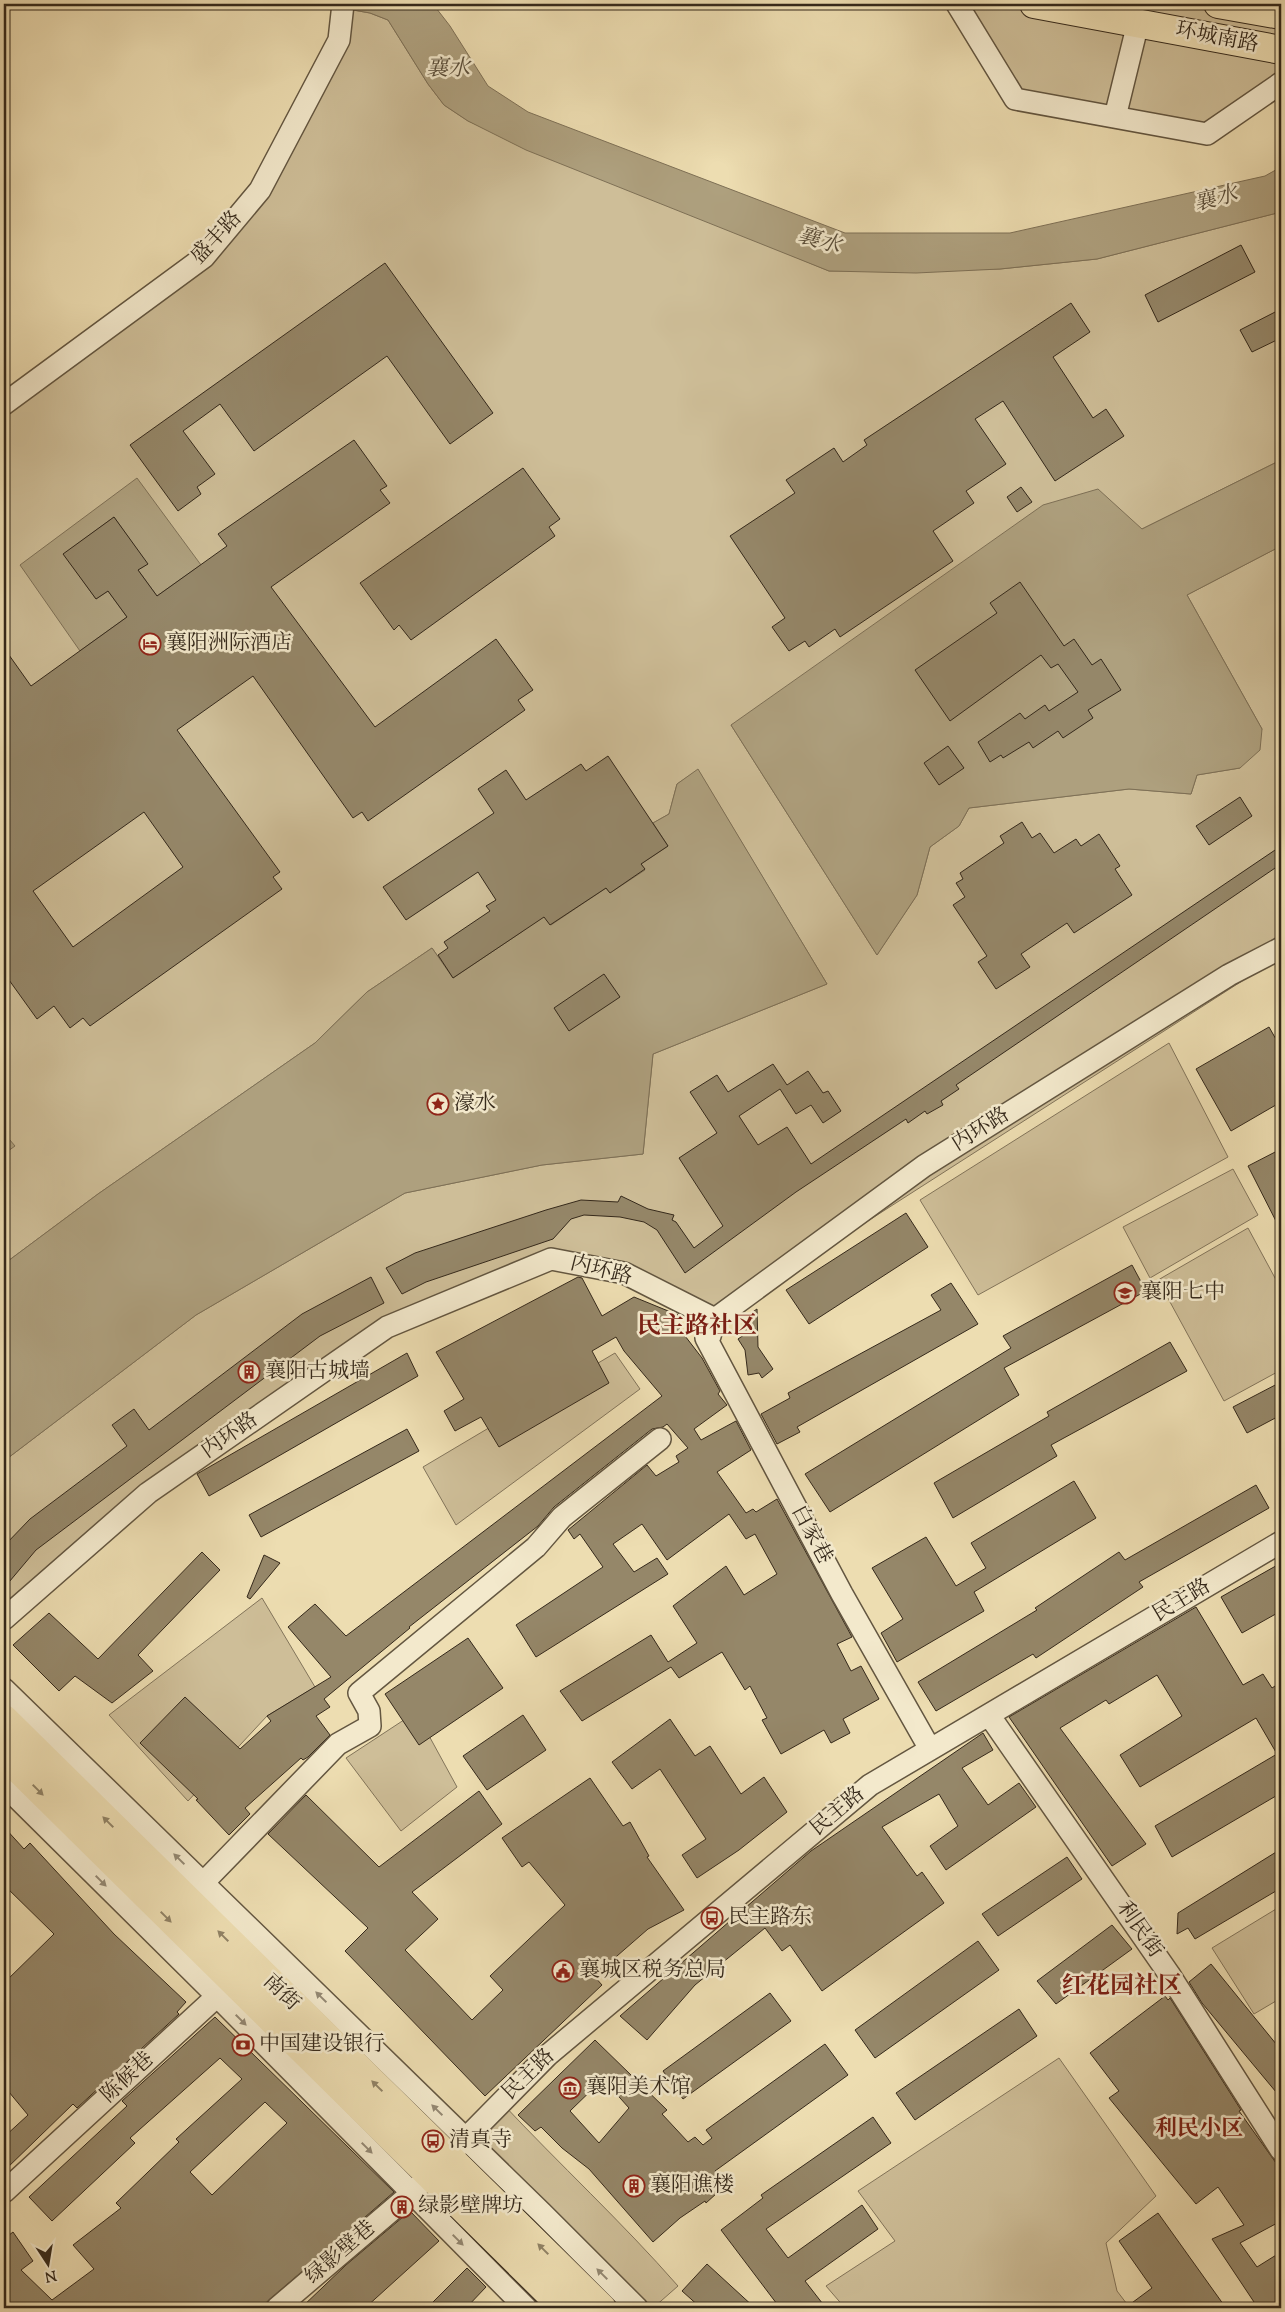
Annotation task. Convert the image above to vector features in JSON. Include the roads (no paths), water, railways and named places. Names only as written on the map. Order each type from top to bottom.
[{"type":"main road","name":"环城南路","points":[[1034,4],[1281,50]]},
{"type":"main road","name":"环城南路","points":[[1218,4],[1281,16]]},
{"type":"main road","name":"南街","points":[[4,1719],[233,1981]]},
{"type":"main road","name":"南街","points":[[4,1755],[233,1981],[438,2165],[602,2308]]},
{"type":"main road","name":"南街","points":[[438,2165],[564,2308]]},
{"type":"street","name":"盛丰路","points":[[4,404],[204,257],[260,190],[339,40],[343,4]]},
{"type":"street","points":[[957,4],[1015,99],[1207,134],[1281,83]]},
{"type":"street","points":[[1115,117],[1138,23]]},
{"type":"street","name":"内环路","points":[[4,1619],[148,1493],[387,1327],[550,1260],[624,1273],[714,1319],[949,1150],[1229,975],[1281,948]]},
{"type":"street","name":"白家巷","points":[[714,1319],[710,1336],[706,1338],[842,1594],[930,1749]]},
{"type":"street","points":[[203,1883],[338,1744],[370,1726],[369,1711],[359,1693],[536,1547],[562,1517],[660,1439]]},
{"type":"street","name":"民主路","points":[[438,2165],[548,2055],[870,1785],[1281,1542]]},
{"type":"street","points":[[4,1689],[203,1883],[438,2165],[526,2308]]},
{"type":"street","name":"利民街","points":[[989,1715],[1169,1974],[1281,2150]]},
{"type":"street","points":[[4,1785],[233,1981],[438,2165],[637,2308]]},
{"type":"street","name":"陈候巷","points":[[4,2192],[233,1981]]},
{"type":"street","name":"绿影壁巷","points":[[277,2308],[438,2165]]},
{"type":"water","name":"襄水","points":[[319,4],[433,4],[450,26],[488,86],[528,112],[845,233],[1010,233],[1265,176],[1281,167],[1281,212],[1097,259],[1000,269],[916,273],[829,271],[526,150],[468,121],[444,105],[428,84],[388,20],[370,13]]},
{"type":"water","points":[[1281,460],[1281,546],[1187,595],[1262,729],[1260,750],[1240,768],[1197,775],[1191,794],[1129,789],[969,808],[959,826],[930,847],[917,895],[877,955],[731,725],[1043,505],[1098,489],[1142,529]]},
{"type":"water","points":[[137,478],[201,565],[157,596],[138,570],[147,564],[114,517],[64,554],[96,599],[108,591],[127,617],[80,651],[20,565]]},
{"type":"water","name":"濠水","points":[[698,769],[827,984],[653,1054],[643,1154],[542,1165],[405,1193],[196,1315],[4,1461],[4,1264],[98,1194],[315,1043],[367,992],[432,948],[453,978],[523,931],[540,911],[551,925],[606,888],[610,893],[645,870],[641,864],[668,846],[653,823],[669,814],[677,784]]},
{"type":"water","points":[[4,1133],[15,1146],[4,1154]]},
{"type":"place","name":"襄阳洲际酒店","points":[[150,644]]},
{"type":"place","name":"濠水","points":[[438,1104]]},
{"type":"place","name":"襄阳七中","points":[[1125,1293]]},
{"type":"place","name":"襄阳古城墙","points":[[249,1372]]},
{"type":"place","name":"民主路东","points":[[712,1918]]},
{"type":"place","name":"襄城区税务总局","points":[[563,1971]]},
{"type":"place","name":"中国建设银行","points":[[243,2045]]},
{"type":"place","name":"襄阳美术馆","points":[[570,2088]]},
{"type":"place","name":"清真寺","points":[[433,2141]]},
{"type":"place","name":"襄阳谯楼","points":[[634,2186]]},
{"type":"place","name":"绿影壁牌坊","points":[[402,2207]]},
{"type":"district","name":"民主路社区","points":[[697,1327]]},
{"type":"district","name":"红花园社区","points":[[1122,1987]]},
{"type":"district","name":"利民小区","points":[[1199,2130]]}]
